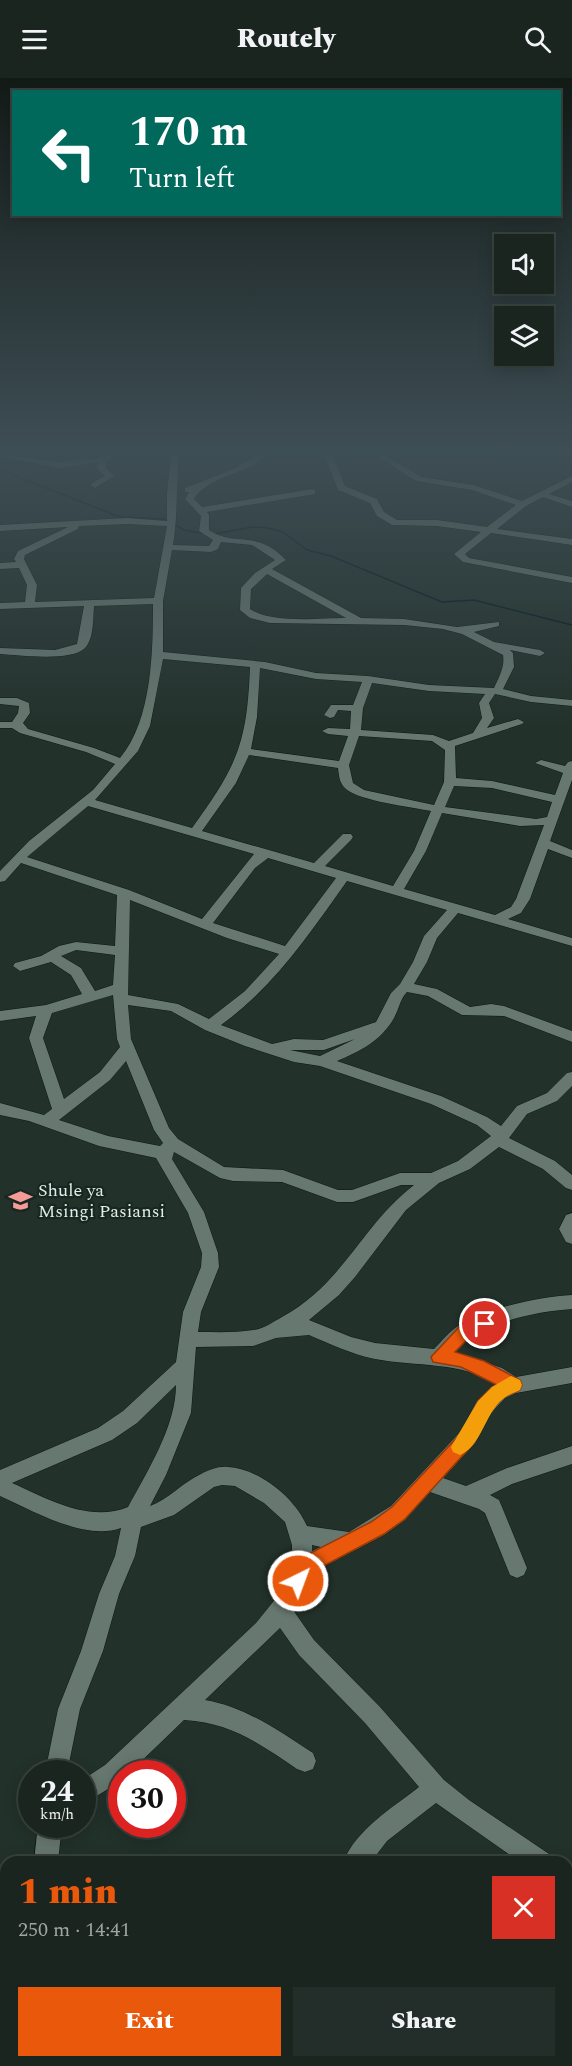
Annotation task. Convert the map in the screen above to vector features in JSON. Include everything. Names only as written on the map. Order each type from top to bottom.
[{"type":"street","points":[[30,606],[32,585],[19,557],[25,549],[31,547]]},
{"type":"street","points":[[0,878],[44,834],[88,802],[132,751],[144,726],[158,655],[158,601],[166,547],[211,549],[215,547]]},
{"type":"street","points":[[263,547],[280,560],[258,575],[246,588],[245,610],[254,616],[289,621],[421,623],[457,629],[478,629],[495,624]]},
{"type":"street","points":[[465,547],[459,554],[466,560],[572,580]]},
{"type":"street","points":[[0,566],[22,565]]},
{"type":"street","points":[[267,570],[360,622]]},
{"type":"street","points":[[0,606],[158,601]]},
{"type":"street","points":[[0,651],[58,652],[79,648],[85,635],[89,604]]},
{"type":"street","points":[[457,629],[502,649],[510,658],[508,668],[484,703],[488,718],[476,737]]},
{"type":"street","points":[[479,640],[540,653]]},
{"type":"street","points":[[158,655],[280,667],[316,675],[368,679],[429,688],[494,691],[531,699],[572,703]]},
{"type":"street","points":[[195,832],[235,772],[244,751],[254,706],[255,665]]},
{"type":"street","points":[[368,679],[357,708],[355,732],[343,765],[346,782],[357,792],[437,810],[530,823],[552,820]]},
{"type":"street","points":[[0,701],[16,701],[25,705],[24,713],[17,725]]},
{"type":"street","points":[[330,715],[335,707],[357,708]]},
{"type":"street","points":[[448,745],[518,722]]},
{"type":"street","points":[[0,725],[17,725],[31,734],[90,750],[122,763]]},
{"type":"street","points":[[328,730],[433,738],[448,745],[451,749],[450,782],[420,851],[398,890]]},
{"type":"street","points":[[244,751],[343,765]]},
{"type":"street","points":[[498,919],[516,910],[523,899],[542,842],[570,774],[541,763]]},
{"type":"street","points":[[450,782],[468,781],[491,784],[560,800]]},
{"type":"street","points":[[88,802],[572,942]]},
{"type":"street","points":[[317,867],[347,837]]},
{"type":"street","points":[[542,842],[572,854]]},
{"type":"street","points":[[205,924],[256,859],[270,853]]},
{"type":"street","points":[[18,858],[124,892],[232,936],[288,952]]},
{"type":"street","points":[[210,1026],[234,1010],[288,952],[345,875]]},
{"type":"street","points":[[59,1760],[69,1709],[92,1652],[110,1594],[125,1556],[133,1517],[156,1475],[182,1413],[185,1396],[184,1365],[195,1300],[206,1281],[210,1267],[210,1253],[196,1212],[176,1177],[167,1167],[164,1159],[168,1148],[142,1078],[128,1049],[120,993],[124,892]]},
{"type":"street","points":[[321,1061],[343,1053],[366,1039],[381,1025],[388,1016],[395,995],[405,987],[420,962],[431,936],[457,907]]},
{"type":"street","points":[[20,966],[51,957],[76,946],[122,951]]},
{"type":"street","points":[[51,957],[78,971],[84,979],[90,996]]},
{"type":"street","points":[[405,987],[432,992],[467,1012],[484,1009],[504,1011],[572,1037]]},
{"type":"street","points":[[0,1016],[46,1010],[90,996],[120,993],[173,1007],[186,1011],[210,1026],[294,1057],[321,1061],[436,1100],[482,1121],[493,1128],[500,1138],[540,1159],[572,1184]]},
{"type":"street","points":[[46,1010],[36,1038],[60,1109]]},
{"type":"street","points":[[273,1049],[294,1044],[324,1045],[381,1025]]},
{"type":"street","points":[[48,1120],[105,1076],[128,1049]]},
{"type":"street","points":[[270,1333],[311,1310],[333,1290],[394,1212],[434,1179],[464,1165],[500,1138],[522,1110],[552,1098],[572,1077]]},
{"type":"street","points":[[0,1109],[48,1120],[65,1129],[94,1139],[168,1148],[220,1172],[233,1175],[283,1176],[337,1196],[352,1196],[400,1179],[434,1179]]},
{"type":"street","points":[[572,1220],[567,1226],[572,1237]]},
{"type":"street","points":[[439,1357],[466,1331],[530,1309],[560,1302],[572,1302]]},
{"type":"street","points":[[188,1340],[244,1340],[270,1333],[310,1328],[348,1344],[375,1352],[462,1360],[514,1385]]},
{"type":"street","points":[[0,1479],[112,1430],[130,1417],[184,1365]]},
{"type":"street","points":[[302,1567],[351,1542],[398,1513],[468,1437],[484,1407],[498,1392],[514,1385],[572,1375]]},
{"type":"street","points":[[466,1496],[507,1477],[572,1455]]},
{"type":"street","points":[[0,1487],[57,1512],[86,1520],[111,1522],[168,1508],[206,1481],[223,1476],[250,1482],[281,1505],[293,1518],[300,1534],[302,1567],[294,1591],[281,1607],[246,1649],[179,1709],[113,1773],[96,1785]]},
{"type":"street","points":[[427,1482],[485,1502],[492,1507],[517,1568]]},
{"type":"street","points":[[300,1534],[351,1542]]},
{"type":"street","points":[[281,1607],[293,1632],[311,1655],[366,1707],[436,1788],[471,1815],[532,1856]]},
{"type":"street","points":[[179,1709],[207,1710],[227,1714],[252,1726],[305,1761]]},
{"type":"street","points":[[360,1856],[379,1833],[436,1788]]},
{"type":"street","points":[[47,1856],[49,1838]]},
{"type":"waterway","points":[[303,547],[331,556],[442,602],[474,600],[572,625]]},
{"type":"slow traffic","points":[[460,1447],[484,1407],[498,1392],[514,1385],[511,1384]]},
{"type":"place","name":"Shule ya Msingi Pasiansi","points":[[20,1200]]},
{"type":"route","points":[[298,1581],[302,1567],[377,1528],[398,1513],[468,1437],[484,1407],[498,1392],[514,1385],[496,1374],[462,1360],[439,1357],[466,1331],[485,1324]]}]
